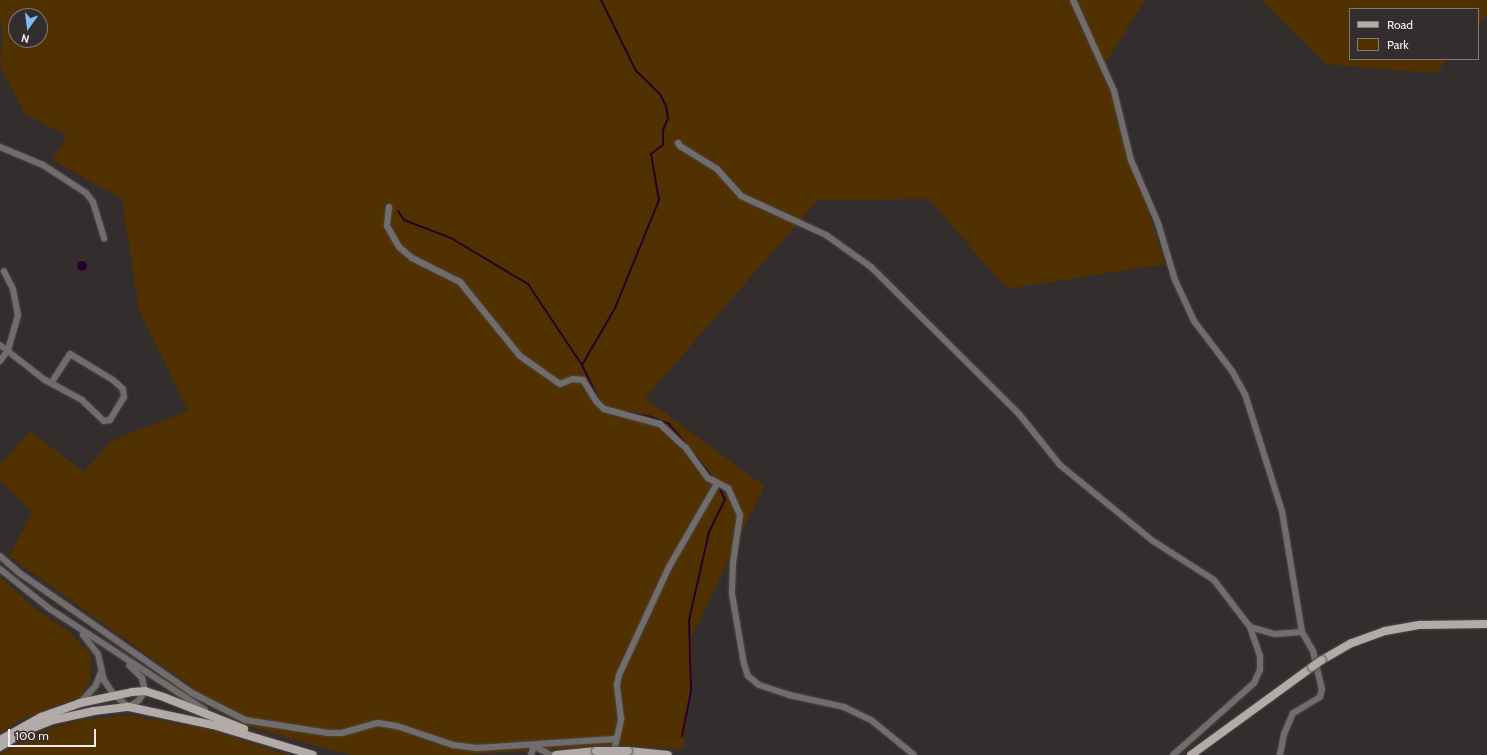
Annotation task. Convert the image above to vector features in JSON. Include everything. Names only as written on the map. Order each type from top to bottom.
[{"type":"main road","points":[[1191,755],[1322,660],[1352,643],[1385,631],[1420,625],[1487,624]]},
{"type":"main road","points":[[0,740],[41,717],[80,703],[113,694],[145,692],[282,745]]},
{"type":"main road","points":[[0,747],[23,732],[53,720],[94,711],[129,707],[179,717],[313,755]]},
{"type":"main road","points":[[556,755],[596,751],[628,751],[668,755]]},
{"type":"street","points":[[1073,0],[1114,91],[1131,160],[1158,223],[1175,280],[1194,321],[1232,371],[1245,394],[1282,511],[1302,632],[1313,651],[1322,689],[1320,697],[1293,713],[1284,734],[1280,755]]},
{"type":"street","points":[[678,143],[717,169],[741,196],[826,236],[871,267],[1019,414],[1060,465],[1153,541],[1214,580],[1250,627],[1260,656],[1260,670],[1254,683],[1173,755]]},
{"type":"street","points":[[0,147],[43,165],[86,192],[93,202],[104,238]]},
{"type":"street","points":[[389,207],[387,226],[400,247],[412,258],[460,282],[520,356],[560,384],[573,380],[583,380],[596,402],[604,409],[660,424],[686,448],[708,478],[717,484],[728,488],[740,515],[733,563],[732,594],[744,664],[748,676],[759,685],[789,695],[844,707],[871,720],[914,755]]},
{"type":"street","points":[[0,362],[8,350],[16,327],[17,303],[4,271]]},
{"type":"street","points":[[0,344],[50,383],[82,400],[104,421],[110,420],[124,397],[123,389],[113,380],[70,354],[50,383]]},
{"type":"street","points":[[613,755],[621,719],[617,685],[619,675],[669,567],[717,484]]},
{"type":"street","points":[[0,556],[21,574],[192,693],[234,716],[328,733],[342,733],[378,723],[403,728],[453,745],[477,748],[534,746],[616,739]]},
{"type":"street","points":[[0,569],[20,587],[191,703],[236,726]]},
{"type":"street","points":[[76,626],[95,649],[101,672],[113,694],[129,707],[140,700],[145,692],[142,678],[120,655]]},
{"type":"street","points":[[1250,627],[1276,634],[1302,632]]},
{"type":"street","points":[[80,703],[96,684],[101,672]]},
{"type":"street","points":[[531,755],[534,746]]},
{"type":"street","points":[[534,746],[550,755]]},
{"type":"green space","points":[[0,0],[1145,0],[1103,67],[1165,264],[1007,289],[929,199],[818,200],[645,398],[764,486],[691,638],[693,666],[683,750],[629,745],[464,755],[350,755],[247,726],[9,556],[33,512],[0,481],[0,465],[30,431],[84,472],[111,441],[188,411],[139,310],[122,199],[53,160],[67,135],[25,114],[0,66],[3,29],[0,25]]},
{"type":"green space","points":[[1261,0],[1487,0],[1487,15],[1479,24],[1479,8],[1349,8],[1349,60],[1447,60],[1436,73],[1326,64]]},
{"type":"green space","points":[[0,577],[33,607],[68,631],[91,655],[90,681],[80,697],[20,720],[0,734]]},
{"type":"green space","points":[[128,715],[212,730],[288,755],[0,755],[36,732],[82,720]]},
{"type":"shaded area","points":[[80,261],[84,261],[86,262],[86,270],[80,271],[77,268],[77,264]]},
{"type":"waterway","points":[[582,365],[615,308],[659,200],[651,154],[663,145],[663,130],[668,118],[666,106],[660,94],[636,71],[601,0]]},
{"type":"waterway","points":[[398,211],[404,220],[451,238],[528,284],[582,365],[600,402],[608,408]]},
{"type":"waterway","points":[[626,412],[651,417],[669,424],[686,444]]},
{"type":"waterway","points":[[691,450],[713,478]]},
{"type":"waterway","points":[[682,736],[691,691],[689,620],[709,532],[725,499],[718,485]]}]
